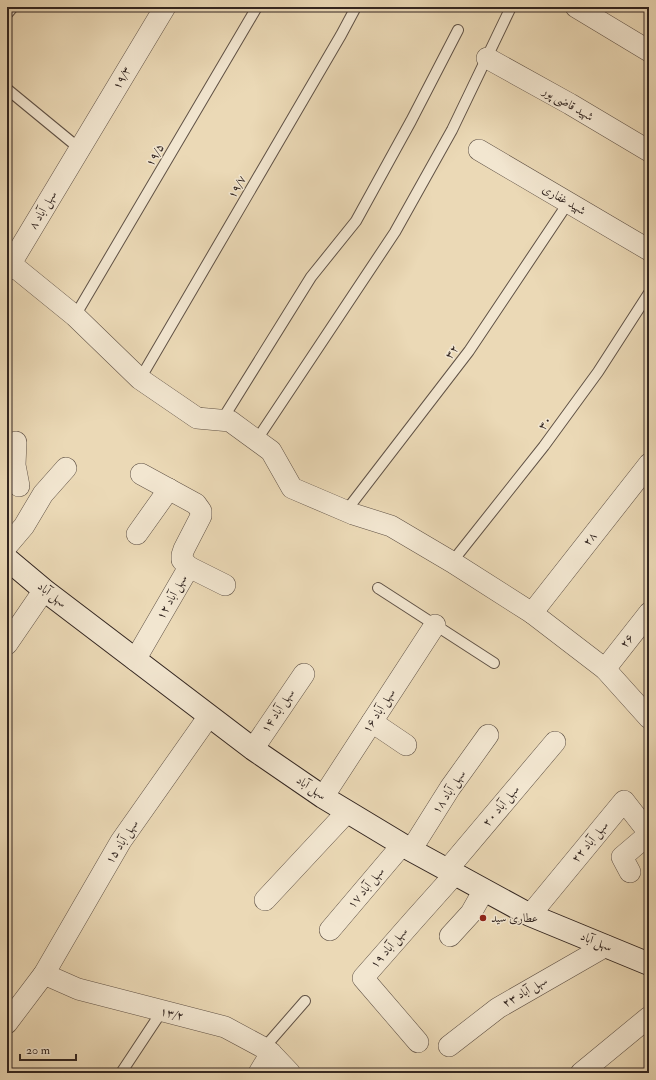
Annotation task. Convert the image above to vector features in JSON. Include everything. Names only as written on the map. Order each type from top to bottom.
[{"type":"street","name":"۱۹/۳","points":[[80,149],[165,7]]},
{"type":"street","points":[[576,7],[649,51]]},
{"type":"street","name":"شهید قاضی پور","points":[[487,58],[570,104],[649,151]]},
{"type":"street","name":"سهل آباد ۸","points":[[9,267],[80,149]]},
{"type":"street","name":"شهید غفاری","points":[[479,150],[649,250]]},
{"type":"street","points":[[9,267],[75,316],[140,378],[197,418],[230,421],[270,451],[292,488],[353,514],[391,526],[452,562],[532,613],[605,669],[649,718]]},
{"type":"street","points":[[16,442],[13,487],[42,494]]},
{"type":"street","name":"۲۸","points":[[532,613],[649,464]]},
{"type":"street","points":[[7,546],[24,526],[42,494],[66,468]]},
{"type":"street","name":"سهل آباد ۱۲","points":[[135,660],[189,567],[182,560],[182,555],[201,516],[201,511],[196,504],[141,474]]},
{"type":"street","points":[[137,534],[169,489]]},
{"type":"street","name":"سهل آباد","points":[[7,559],[44,590],[209,716],[253,749],[323,797],[407,848],[530,915],[649,964]]},
{"type":"street","points":[[189,567],[225,585]]},
{"type":"street","points":[[7,644],[44,590]]},
{"type":"street","name":"۲۶","points":[[605,669],[649,613]]},
{"type":"street","name":"سهل آباد ۱۶","points":[[323,797],[435,625]]},
{"type":"street","name":"سهل آباد ۱۴","points":[[253,749],[304,674]]},
{"type":"street","name":"سهل آباد ۱۵","points":[[7,1023],[44,974],[121,841],[209,716]]},
{"type":"street","points":[[372,722],[406,745]]},
{"type":"street","name":"سهل آباد ۱۸","points":[[407,848],[488,735]]},
{"type":"street","name":"سهل آباد ۲۰","points":[[451,872],[555,742]]},
{"type":"street","name":"سهل آباد ۲۲","points":[[530,915],[624,801],[649,833]]},
{"type":"street","points":[[265,900],[347,812]]},
{"type":"street","points":[[630,872],[622,857],[649,833]]},
{"type":"street","name":"سهل آباد ۱۷","points":[[330,930],[407,848]]},
{"type":"street","name":"سهل آباد ۱۹","points":[[418,1042],[363,978],[413,921],[451,872]]},
{"type":"street","points":[[450,936],[470,913],[484,890]]},
{"type":"street","name":"سهل آباد ۲۳","points":[[449,1046],[498,1008],[606,946]]},
{"type":"street","name":"۱۳/۲","points":[[44,974],[78,989],[225,1027],[268,1051],[290,1073]]},
{"type":"street","points":[[581,1073],[649,1017]]},
{"type":"street","points":[[259,1073],[268,1051]]},
{"type":"lane","points":[[7,14],[13,7]]},
{"type":"lane","name":"۱۹/۵","points":[[75,316],[257,7]]},
{"type":"lane","name":"۱۹/۷","points":[[140,378],[356,7]]},
{"type":"lane","points":[[256,441],[395,232],[452,130],[511,7]]},
{"type":"lane","points":[[222,420],[311,278],[356,221],[458,30]]},
{"type":"lane","points":[[7,89],[80,149]]},
{"type":"lane","name":"۳۲","points":[[346,511],[469,351],[568,203]]},
{"type":"lane","name":"۳۰","points":[[452,562],[544,446],[598,372],[649,293]]},
{"type":"lane","points":[[378,588],[494,663]]},
{"type":"lane","points":[[268,1051],[305,1002]]},
{"type":"lane","points":[[121,1073],[162,1011]]},
{"type":"place","name":"عطاری سید","points":[[483,918]]}]
